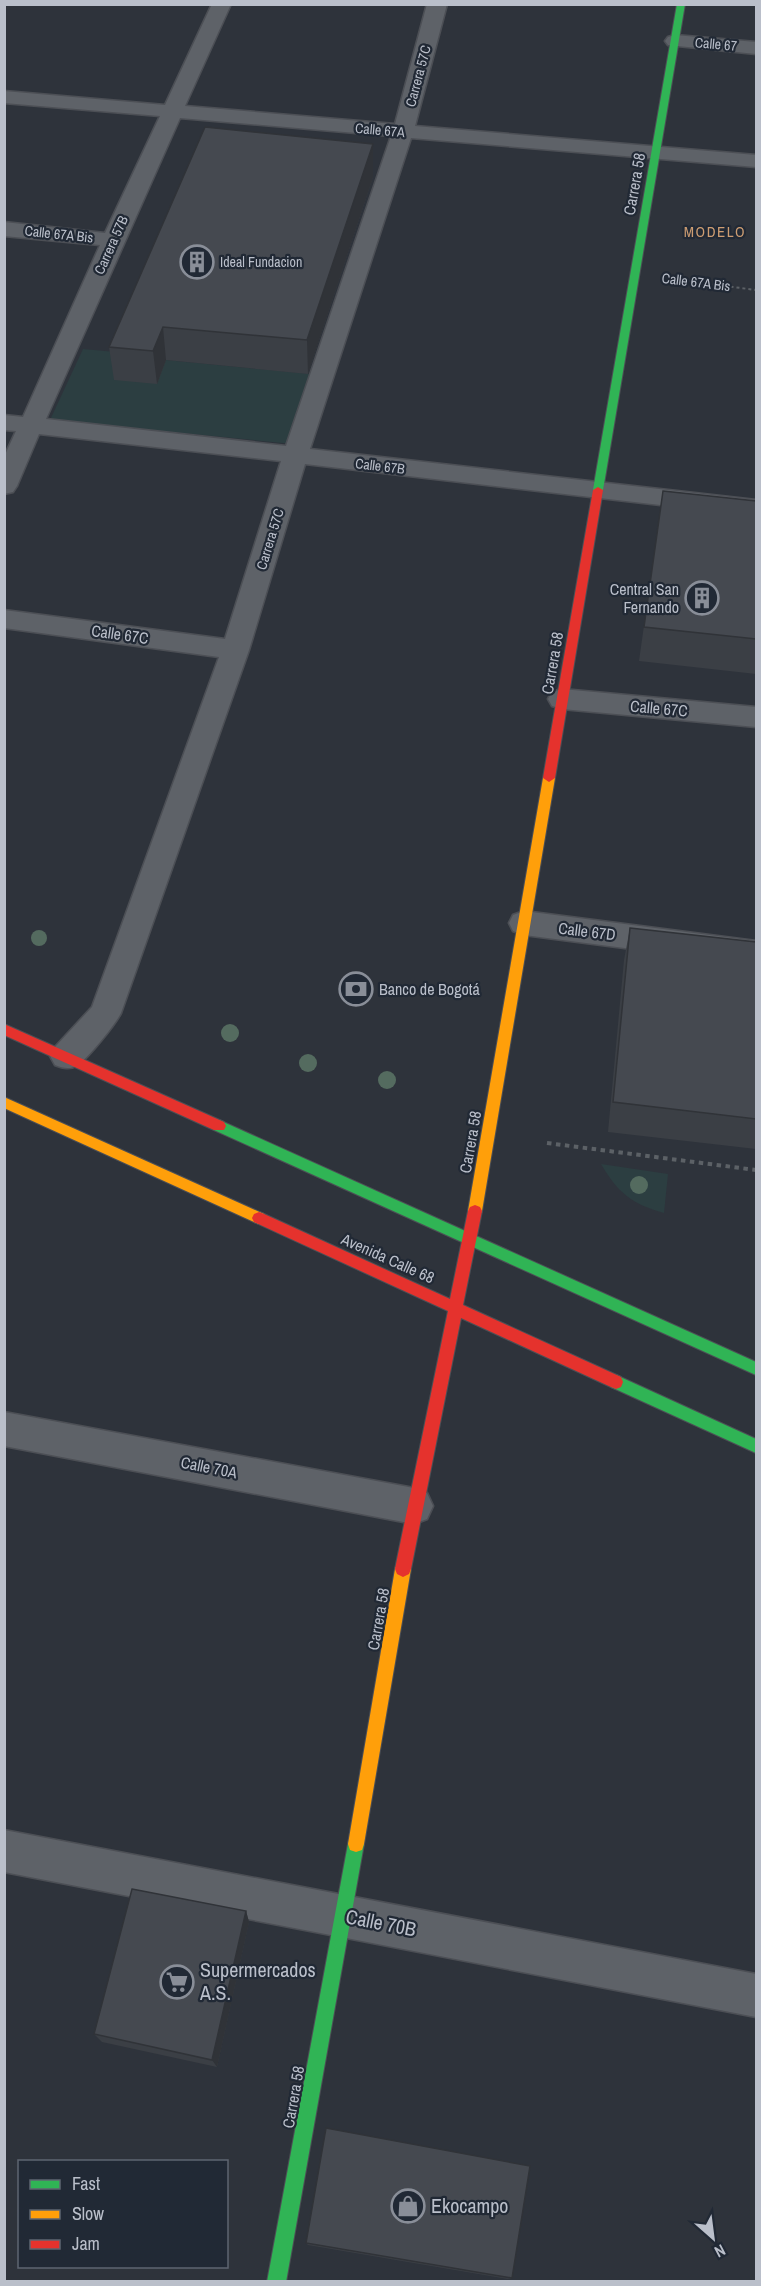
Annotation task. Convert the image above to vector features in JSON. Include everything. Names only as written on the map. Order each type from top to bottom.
[{"type":"street","name":"Carrera 57B","points":[[4,486],[33,426],[113,240],[222,4]]},
{"type":"street","name":"Carrera 57C","points":[[66,1056],[105,1013],[235,650],[403,132],[437,4]]},
{"type":"street","name":"Carrera 58","points":[[276,2282],[344,1916],[414,1506],[470,1240],[681,4]]},
{"type":"street","name":"Calle 67","points":[[675,41],[756,48]]},
{"type":"street","name":"Calle 67A","points":[[4,97],[756,161]]},
{"type":"street","name":"Calle 67A Bis","points":[[4,229],[113,240]]},
{"type":"street","name":"Calle 67B","points":[[4,422],[756,508]]},
{"type":"street","name":"Calle 67C","points":[[4,619],[235,650]]},
{"type":"street","name":"Calle 67C","points":[[562,699],[756,717]]},
{"type":"street","name":"Calle 67D","points":[[524,923],[756,953]]},
{"type":"street","points":[[4,1029],[756,1369]]},
{"type":"street","name":"Avenida Calle 68","points":[[4,1102],[756,1446]]},
{"type":"street","name":"Calle 70A","points":[[4,1429],[414,1506]]},
{"type":"street","name":"Calle 70B","points":[[4,1851],[756,1996]]},
{"type":"path","name":"Calle 67A Bis","points":[[635,275],[756,290]]},
{"type":"path","points":[[547,1143],[756,1170]]},
{"type":"shaded area","points":[[83,349],[166,360],[311,374],[293,444],[50,420]]},
{"type":"shaded area","points":[[601,1164],[668,1174],[664,1213],[643,1206],[627,1196],[614,1183]]},
{"type":"building","points":[[205,127],[373,144],[307,340],[163,327],[153,351],[109,347]]},
{"type":"building","name":"Central San Fernando","points":[[663,491],[756,501],[756,639],[644,627]]},
{"type":"building","points":[[630,928],[756,942],[756,1119],[613,1102]]},
{"type":"building","name":"Supermercados A.S.","points":[[132,1889],[246,1911],[212,2060],[94,2034]]},
{"type":"building","name":"Ekocampo","points":[[326,2128],[530,2166],[512,2278],[306,2243]]},
{"type":"traffic: fast","points":[[598,490],[681,4]]},
{"type":"traffic: fast","points":[[219,1126],[756,1369]]},
{"type":"traffic: fast","points":[[616,1382],[756,1446]]},
{"type":"traffic: fast","points":[[276,2282],[356,1844]]},
{"type":"traffic: slow","points":[[475,1211],[549,778]]},
{"type":"traffic: slow","points":[[4,1102],[259,1218]]},
{"type":"traffic: slow","points":[[356,1844],[403,1569]]},
{"type":"traffic: jam","points":[[549,778],[598,490]]},
{"type":"traffic: jam","points":[[4,1029],[219,1126]]},
{"type":"traffic: jam","points":[[403,1569],[475,1211]]},
{"type":"traffic: jam","points":[[259,1218],[616,1382]]},
{"type":"place","name":"Ideal Fundacion","points":[[197,262]]},
{"type":"place","name":"Central San Fernando","points":[[702,598]]},
{"type":"place","name":"Banco de Bogotá","points":[[356,989]]},
{"type":"place","name":"Supermercados A.S.","points":[[177,1982]]},
{"type":"place","name":"Ekocampo","points":[[408,2206]]},
{"type":"district","name":"MODELO","points":[[715,232]]}]
